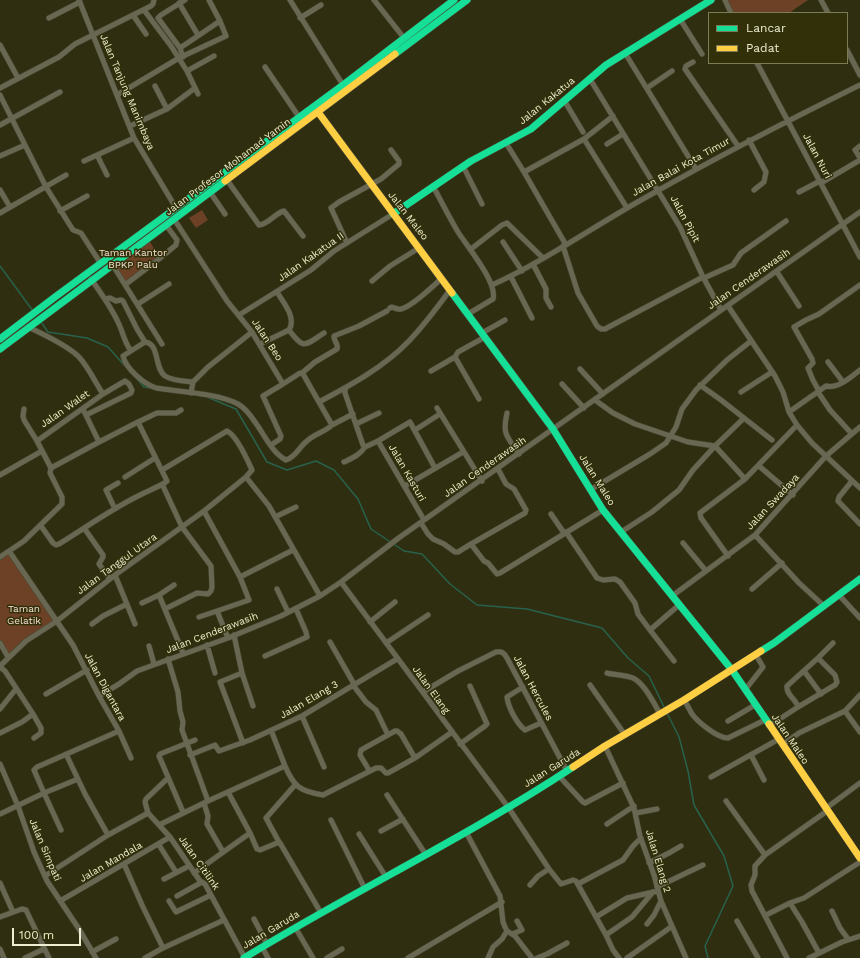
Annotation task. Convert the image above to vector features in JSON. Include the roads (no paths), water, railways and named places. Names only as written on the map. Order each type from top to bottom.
[{"type":"street","points":[[0,88],[59,57],[75,44],[151,6],[154,0]]},
{"type":"street","points":[[181,58],[180,48],[158,18],[185,0]]},
{"type":"street","points":[[117,94],[181,58],[226,36],[209,0]]},
{"type":"street","points":[[290,0],[342,85]]},
{"type":"street","points":[[374,0],[404,38]]},
{"type":"street","name":"Jalan Profesor Mohamad Yamin","points":[[87,279],[101,264],[454,0]]},
{"type":"street","name":"Jalan Profesor Mohamad Yamin","points":[[0,349],[40,314],[87,279],[112,264],[166,225],[467,0]]},
{"type":"street","name":"Jalan Kakatua","points":[[393,214],[463,166],[531,129],[606,65],[711,0]]},
{"type":"street","points":[[725,0],[731,12]]},
{"type":"street","points":[[821,0],[827,12]]},
{"type":"street","points":[[49,18],[80,1]]},
{"type":"street","name":"Jalan Tanjung Manimbaya","points":[[80,1],[134,138],[176,208]]},
{"type":"street","points":[[179,3],[198,36]]},
{"type":"street","points":[[300,18],[321,5]]},
{"type":"street","points":[[144,10],[181,58],[198,94]]},
{"type":"street","points":[[133,14],[146,34]]},
{"type":"street","points":[[680,19],[702,54]]},
{"type":"street","points":[[180,48],[220,21]]},
{"type":"street","points":[[0,45],[18,78]]},
{"type":"street","points":[[848,52],[860,75]]},
{"type":"street","points":[[625,53],[696,169]]},
{"type":"street","points":[[187,71],[214,56]]},
{"type":"street","points":[[693,62],[686,66],[685,69],[738,146]]},
{"type":"street","name":"Jalan Nuri","points":[[758,64],[860,257]]},
{"type":"street","points":[[265,67],[299,117]]},
{"type":"street","points":[[647,88],[672,71]]},
{"type":"street","name":"Jalan Pipit","points":[[590,79],[659,190],[680,227],[703,278],[721,310]]},
{"type":"street","name":"Jalan Balai Kota Timur","points":[[492,286],[522,271],[627,208],[738,146],[860,85]]},
{"type":"street","points":[[155,86],[167,109]]},
{"type":"street","points":[[130,126],[167,109],[195,88]]},
{"type":"street","points":[[0,125],[60,92]]},
{"type":"street","points":[[0,95],[46,187],[60,211],[73,230],[81,233],[101,264]]},
{"type":"street","points":[[564,100],[583,132]]},
{"type":"street","name":"Jalan Maleo","points":[[318,112],[553,429],[603,510],[732,670],[860,858]]},
{"type":"street","points":[[524,172],[584,139],[613,116]]},
{"type":"street","points":[[607,144],[623,134]]},
{"type":"street","points":[[84,161],[134,138]]},
{"type":"street","points":[[584,139],[627,208]]},
{"type":"street","points":[[749,140],[766,172],[764,182],[754,190]]},
{"type":"street","points":[[506,143],[524,172],[564,245],[578,293],[597,326],[601,329],[605,329],[703,278],[733,265],[741,252],[786,221]]},
{"type":"street","points":[[0,156],[25,145]]},
{"type":"street","points":[[799,192],[860,159],[855,150],[860,146]]},
{"type":"street","points":[[347,242],[331,208],[381,179],[399,164],[399,161],[391,150]]},
{"type":"street","points":[[97,155],[107,175]]},
{"type":"street","points":[[463,166],[482,204]]},
{"type":"street","points":[[0,213],[66,175]]},
{"type":"street","points":[[227,180],[259,225],[284,211],[303,236]]},
{"type":"street","points":[[432,186],[459,233],[471,249],[494,292],[493,299],[468,314]]},
{"type":"street","points":[[0,190],[10,207]]},
{"type":"street","points":[[210,192],[225,214]]},
{"type":"street","points":[[60,211],[87,196]]},
{"type":"street","name":"Jalan Cenderawasih","points":[[99,696],[137,671],[183,653],[234,636],[296,609],[320,596],[422,521],[482,481],[553,429],[860,212]]},
{"type":"street","name":"Jalan Kakatua II","points":[[239,315],[311,270],[347,242],[393,214]]},
{"type":"street","name":"Jalan Beo","points":[[174,219],[227,301],[260,344],[283,384]]},
{"type":"street","points":[[471,249],[502,225],[507,223],[544,258]]},
{"type":"street","points":[[126,284],[159,260],[176,245],[177,240],[166,225]]},
{"type":"street","points":[[503,242],[522,271]]},
{"type":"street","points":[[372,281],[390,266],[419,248]]},
{"type":"street","points":[[112,264],[126,284],[162,344]]},
{"type":"street","points":[[533,264],[546,289],[546,298],[551,307]]},
{"type":"street","points":[[777,272],[799,306]]},
{"type":"street","points":[[514,275],[532,318]]},
{"type":"street","points":[[87,279],[105,299],[119,324],[125,342],[131,351]]},
{"type":"street","points":[[271,445],[280,439],[281,436],[264,396],[302,373],[315,362],[337,349],[338,346],[334,336],[359,326],[392,307],[400,309],[404,308],[420,298],[442,279]]},
{"type":"street","points":[[138,304],[169,284]]},
{"type":"street","points":[[852,434],[830,410],[818,392],[808,368],[812,363],[812,359],[794,327],[819,314],[860,285]]},
{"type":"street","points":[[320,402],[346,388],[380,365],[403,346],[424,323],[450,290]]},
{"type":"street","points":[[260,344],[288,330],[291,324],[290,316],[277,292]]},
{"type":"street","points":[[105,299],[110,298],[116,301],[123,301],[145,342],[152,346],[158,362],[158,367],[166,376],[177,380],[193,382]]},
{"type":"street","points":[[728,306],[772,372],[782,392],[789,412],[797,425],[812,443],[860,488]]},
{"type":"street","points":[[431,370],[455,357],[458,352],[505,320]]},
{"type":"street","name":"Jalan Profesor Mohamad Yamin","points":[[0,339],[29,323]]},
{"type":"street","name":"Jalan Walet","points":[[29,323],[77,356],[93,376],[103,394],[37,441],[51,468],[50,473],[63,500],[62,504],[40,526]]},
{"type":"street","points":[[288,330],[299,343],[302,344],[307,343],[324,333]]},
{"type":"street","points":[[191,393],[193,382],[208,367],[252,332]]},
{"type":"street","points":[[590,490],[666,443],[684,406],[700,385],[750,341]]},
{"type":"street","points":[[145,342],[124,355],[123,358],[134,373],[145,383],[156,388],[209,395],[238,404],[254,420],[277,454],[286,460],[297,454],[303,444],[313,436],[352,414]]},
{"type":"street","points":[[455,357],[479,399]]},
{"type":"street","points":[[828,362],[842,382]]},
{"type":"street","points":[[580,369],[603,394]]},
{"type":"street","points":[[789,412],[826,386],[832,388],[860,370]]},
{"type":"street","points":[[741,392],[772,372]]},
{"type":"street","points":[[302,373],[332,425]]},
{"type":"street","points":[[86,415],[131,393],[132,390],[127,381],[124,381],[103,394]]},
{"type":"street","points":[[562,384],[584,408]]},
{"type":"street","points":[[700,385],[772,440]]},
{"type":"street","points":[[346,388],[345,393],[365,447]]},
{"type":"street","points":[[595,400],[606,409],[622,418],[688,442],[715,446],[745,479]]},
{"type":"street","points":[[437,408],[482,481]]},
{"type":"street","points":[[24,409],[24,420],[37,441]]},
{"type":"street","points":[[83,409],[99,442]]},
{"type":"street","points":[[51,468],[157,413],[176,412],[181,410]]},
{"type":"street","points":[[356,424],[379,413]]},
{"type":"street","points":[[507,413],[504,429],[518,454]]},
{"type":"street","points":[[415,430],[440,414]]},
{"type":"street","points":[[621,532],[652,512],[679,490],[693,470],[744,418]]},
{"type":"street","points":[[0,557],[22,542],[40,526],[56,545],[115,509],[154,488],[163,486],[168,481],[138,422]]},
{"type":"street","points":[[378,441],[409,422],[415,430],[435,468]]},
{"type":"street","points":[[728,556],[701,518],[700,514],[745,479],[797,425]]},
{"type":"street","name":"Jalan Swadaya","points":[[672,596],[755,535],[793,495],[826,456],[860,427]]},
{"type":"street","points":[[162,470],[227,431],[231,433],[251,468],[251,473],[247,480],[269,506],[320,596]]},
{"type":"street","name":"Jalan Kasturi","points":[[344,462],[358,455],[365,447],[378,441],[405,486],[428,534],[433,539],[444,544],[457,553],[471,544]]},
{"type":"street","points":[[0,476],[42,451]]},
{"type":"street","points":[[405,486],[463,452]]},
{"type":"street","points":[[124,477],[155,458]]},
{"type":"street","points":[[759,466],[793,495]]},
{"type":"street","points":[[498,469],[506,484],[514,489],[526,509],[526,512],[471,544],[484,561],[488,563],[496,573],[499,574],[603,510]]},
{"type":"street","name":"Jalan Tanggul Utara","points":[[1,668],[8,657],[26,641],[58,622],[115,575],[182,527],[205,513],[247,480]]},
{"type":"street","points":[[852,480],[838,497],[838,501],[860,524]]},
{"type":"street","points":[[115,509],[106,490],[118,483]]},
{"type":"street","points":[[163,486],[182,527],[211,566],[211,591],[205,595],[197,593],[165,609]]},
{"type":"street","points":[[275,517],[296,507]]},
{"type":"street","points":[[199,617],[249,600],[240,577],[205,513]]},
{"type":"street","points":[[551,514],[597,578],[603,580],[615,578],[620,582],[635,603],[638,614],[674,661]]},
{"type":"street","points":[[84,528],[103,555],[99,564],[110,579]]},
{"type":"street","points":[[755,535],[782,563],[799,584],[824,606]]},
{"type":"street","points":[[683,544],[706,571]]},
{"type":"street","name":"Jalan Digantara","points":[[10,550],[58,622],[87,670],[99,696],[119,731],[37,767],[34,770],[44,793]]},
{"type":"street","points":[[240,577],[294,550]]},
{"type":"street","points":[[752,588],[782,563]]},
{"type":"street","points":[[115,575],[135,624]]},
{"type":"street","name":"Jalan Garuda","points":[[245,958],[295,927],[466,832],[559,776],[605,746],[684,700],[780,639],[860,579]]},
{"type":"street","name":"Jalan Elang","points":[[341,582],[508,807],[548,869],[560,884],[573,880],[578,884]]},
{"type":"street","points":[[142,604],[174,585]]},
{"type":"street","points":[[277,589],[288,612]]},
{"type":"street","points":[[159,595],[183,653]]},
{"type":"street","points":[[839,595],[860,618]]},
{"type":"street","points":[[370,622],[396,602]]},
{"type":"street","points":[[92,624],[103,616],[127,604]]},
{"type":"street","points":[[650,630],[679,605]]},
{"type":"street","points":[[265,656],[306,637],[306,632],[296,609]]},
{"type":"street","points":[[217,611],[228,638]]},
{"type":"street","points":[[386,643],[428,615]]},
{"type":"street","points":[[234,636],[242,673],[252,706]]},
{"type":"street","points":[[330,642],[353,684],[366,702],[376,710],[388,735]]},
{"type":"street","points":[[798,707],[787,689],[787,686],[818,658],[832,642]]},
{"type":"street","points":[[0,643],[8,657]]},
{"type":"street","points":[[207,645],[215,673]]},
{"type":"street","points":[[149,646],[154,664]]},
{"type":"street","name":"Jalan Hercules","points":[[423,692],[458,671],[500,651],[505,654],[567,771]]},
{"type":"street","points":[[745,690],[763,667],[756,654]]},
{"type":"street","name":"Jalan Elang 3","points":[[190,755],[215,745],[219,751],[226,749],[243,743],[302,716],[397,658]]},
{"type":"street","points":[[684,700],[693,715],[713,732],[724,738],[728,738],[767,723],[835,685],[837,682],[835,675],[818,658]]},
{"type":"street","points":[[168,659],[178,692],[183,722],[182,730],[206,802],[208,816],[207,824],[223,852]]},
{"type":"street","points":[[1,668],[41,728],[41,733],[34,738]]},
{"type":"street","points":[[46,694],[87,670]]},
{"type":"street","points":[[804,671],[821,694]]},
{"type":"street","points":[[242,673],[220,682],[243,743]]},
{"type":"street","points":[[607,674],[628,677],[635,680],[645,690],[661,713]]},
{"type":"street","points":[[590,685],[624,735]]},
{"type":"street","points":[[460,744],[487,724],[470,686]]},
{"type":"street","points":[[523,687],[507,697],[509,704],[518,722],[525,730],[541,723]]},
{"type":"street","points":[[0,709],[16,689]]},
{"type":"street","points":[[710,777],[751,755],[845,711],[860,695]]},
{"type":"street","points":[[728,721],[755,705]]},
{"type":"street","points":[[845,711],[860,732]]},
{"type":"street","points":[[0,733],[22,722],[33,714]]},
{"type":"street","points":[[302,716],[324,767]]},
{"type":"street","points":[[271,730],[290,778],[295,785],[306,791],[323,795],[369,770],[378,767],[387,774],[415,758],[452,732]]},
{"type":"street","points":[[119,731],[131,758]]},
{"type":"street","points":[[369,770],[360,752],[362,748],[395,731],[400,732],[415,758]]},
{"type":"street","points":[[183,812],[159,755],[195,740]]},
{"type":"street","name":"Jalan Elang 2","points":[[605,746],[634,806],[641,838],[656,890],[671,927],[686,958]]},
{"type":"street","points":[[66,754],[108,835]]},
{"type":"street","points":[[751,755],[764,780]]},
{"type":"street","name":"Jalan Simpati","points":[[0,764],[18,806],[34,852],[45,876],[96,958]]},
{"type":"street","points":[[159,825],[183,812],[285,766]]},
{"type":"street","points":[[559,776],[585,803],[624,783]]},
{"type":"street","name":"Jalan Citilink","points":[[168,778],[146,799],[145,804],[148,813],[170,837],[194,873],[205,884],[245,958]]},
{"type":"street","points":[[0,814],[78,779]]},
{"type":"street","points":[[787,958],[766,915],[753,894],[751,888],[755,877],[755,866],[765,855],[860,783]]},
{"type":"street","points":[[295,785],[266,818],[321,913]]},
{"type":"street","points":[[228,792],[257,849],[260,850],[279,842]]},
{"type":"street","points":[[44,793],[61,830]]},
{"type":"street","points":[[387,795],[426,855]]},
{"type":"street","points":[[726,801],[765,855]]},
{"type":"street","points":[[607,824],[634,806]]},
{"type":"street","points":[[636,813],[657,809]]},
{"type":"street","points":[[45,876],[108,835],[148,813]]},
{"type":"street","points":[[381,831],[403,819]]},
{"type":"street","points":[[330,820],[365,889]]},
{"type":"street","points":[[466,832],[500,896],[502,902],[503,922],[510,933],[532,958]]},
{"type":"street","points":[[194,873],[250,833]]},
{"type":"street","points":[[359,834],[386,877]]},
{"type":"street","name":"Jalan Mandala","points":[[60,901],[170,837]]},
{"type":"street","points":[[619,958],[613,950],[578,884],[623,860],[632,846],[641,838]]},
{"type":"street","points":[[158,845],[176,872]]},
{"type":"street","points":[[649,863],[669,854],[681,846]]},
{"type":"street","points":[[766,915],[804,898],[860,862]]},
{"type":"street","points":[[124,864],[163,948]]},
{"type":"street","points":[[596,917],[628,898],[656,890],[703,865]]},
{"type":"street","points":[[164,879],[189,866]]},
{"type":"street","points":[[530,885],[538,876],[548,869]]},
{"type":"street","points":[[177,896],[202,882]]},
{"type":"street","points":[[0,883],[13,912]]},
{"type":"street","points":[[606,935],[632,916],[656,890]]},
{"type":"street","points":[[169,901],[176,912],[211,895]]},
{"type":"street","points":[[647,924],[654,915],[661,901]]},
{"type":"street","points":[[408,958],[502,902]]},
{"type":"street","points":[[790,903],[819,953]]},
{"type":"street","points":[[0,917],[22,909],[26,910],[49,958]]},
{"type":"street","points":[[832,911],[840,928],[848,939]]},
{"type":"street","points":[[254,919],[265,946],[268,958]]},
{"type":"street","points":[[145,958],[163,948],[224,920]]},
{"type":"street","points":[[490,957],[493,947],[510,933],[522,930],[517,921]]},
{"type":"street","points":[[737,921],[758,958]]},
{"type":"street","points":[[295,927],[313,958]]},
{"type":"street","points":[[627,958],[671,927]]},
{"type":"street","points":[[809,958],[848,939],[860,936]]},
{"type":"street","points":[[92,952],[116,939]]},
{"type":"street","points":[[537,958],[567,943]]},
{"type":"street","points":[[0,949],[4,958]]},
{"type":"street","points":[[28,957],[44,949]]},
{"type":"street","points":[[327,958],[342,949]]},
{"type":"waterway","points":[[0,266],[33,311]]},
{"type":"waterway","points":[[41,322],[48,332],[87,338],[108,347],[125,366]]},
{"type":"waterway","points":[[137,379],[144,387],[150,388]]},
{"type":"waterway","points":[[207,397],[236,409],[267,462],[287,470],[316,461],[334,470],[358,499],[371,529],[404,551],[422,554],[450,584],[477,605],[527,609],[602,628],[628,658],[649,676],[665,709]]},
{"type":"waterway","points":[[667,713],[679,737],[688,771],[694,805],[724,856],[733,886],[705,946],[708,958]]},
{"type":"park label","name":"Taman Kantor BPKP Palu","points":[[133,258]]},
{"type":"park label","name":"Taman Gelatik","points":[[24,614]]}]
